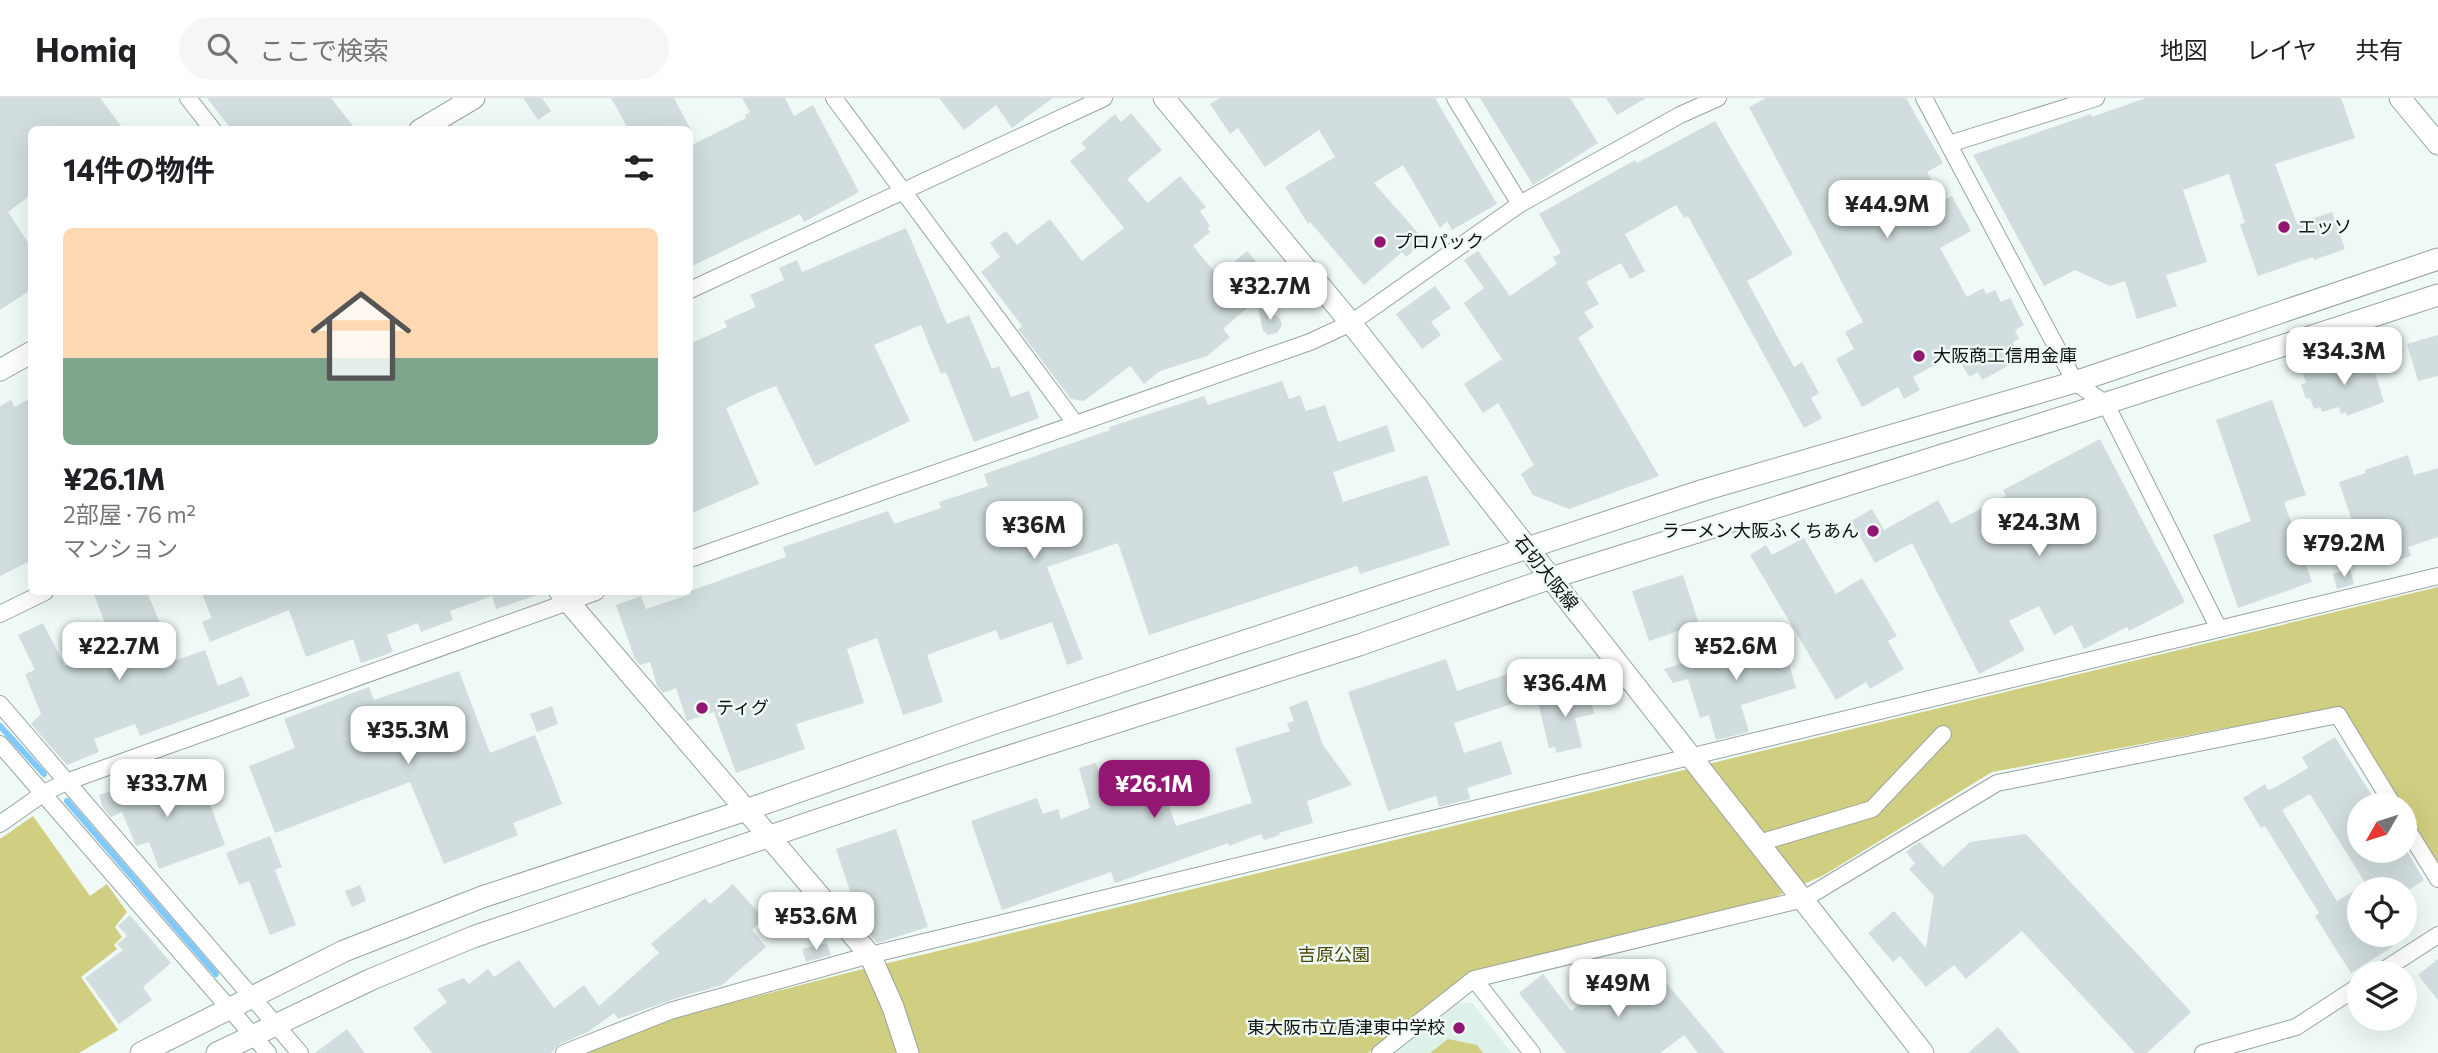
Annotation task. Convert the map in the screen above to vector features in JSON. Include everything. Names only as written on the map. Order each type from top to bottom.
[{"type":"street","points":[[188,98],[210,126]]},
{"type":"street","points":[[427,126],[474,98]]},
{"type":"street","points":[[834,98],[1075,423]]},
{"type":"street","points":[[693,289],[1104,98]]},
{"type":"street","name":"石切大阪線","points":[[1164,98],[1350,323],[1923,1053]]},
{"type":"street","points":[[1455,98],[1520,204]]},
{"type":"street","points":[[693,558],[1310,342],[1350,323],[1520,204],[1680,115],[1718,98]]},
{"type":"street","points":[[1924,98],[2075,382],[2106,404],[2219,629]]},
{"type":"street","points":[[1949,144],[2096,98]]},
{"type":"street","points":[[2400,98],[2438,144]]},
{"type":"street","points":[[141,1053],[344,951],[482,897],[746,810],[986,726],[1704,490],[2075,382],[2438,260]]},
{"type":"street","points":[[217,1053],[372,979],[473,937],[947,776],[1359,645],[1551,578],[2106,404],[2438,295]]},
{"type":"street","points":[[0,370],[28,354]]},
{"type":"street","points":[[564,1053],[670,1011],[870,956],[2438,576]]},
{"type":"street","points":[[0,614],[40,595]]},
{"type":"street","points":[[0,824],[44,793],[66,782],[563,596],[870,956],[893,1007],[908,1053]]},
{"type":"street","points":[[0,704],[300,1053]]},
{"type":"street","points":[[1380,1053],[1474,979],[1804,899],[1997,783],[2337,715],[2386,793]]},
{"type":"street","points":[[1759,843],[1872,808],[1943,734]]},
{"type":"street","points":[[0,744],[268,1053]]},
{"type":"street","points":[[2417,845],[2438,879]]},
{"type":"street","points":[[2397,961],[2438,934]]},
{"type":"street","points":[[1474,979],[1532,1053]]},
{"type":"street","points":[[2203,1053],[2296,1027],[2347,994]]},
{"type":"shaded area","name":"東大阪市立盾津東中学校","points":[[1458,1003],[1472,1003],[1512,1053],[1395,1053]]},
{"type":"green space","name":"吉原公園","points":[[2438,587],[2438,864],[2417,830],[2417,793],[2393,793],[2339,707],[1992,772],[1824,875],[1764,902],[1473,971],[1368,1053],[583,1053],[666,1020],[855,971]]},
{"type":"green space","points":[[33,816],[90,896],[107,884],[127,912],[115,927],[122,937],[114,945],[117,949],[81,977],[118,1030],[79,1053],[0,1053],[0,839]]},
{"type":"green space","points":[[1448,1039],[1477,1045],[1483,1053],[1430,1053]]},
{"type":"building","points":[[0,98],[100,98],[121,126],[28,126],[28,197],[8,212],[28,243],[28,292],[0,310]]},
{"type":"building","points":[[207,98],[331,98],[353,126],[229,126]]},
{"type":"building","points":[[523,98],[542,98],[551,111],[538,120]]},
{"type":"building","points":[[611,98],[674,98],[689,126],[627,126]]},
{"type":"building","points":[[742,98],[785,98],[794,116],[813,105],[859,192],[804,222],[800,214],[693,266],[693,144],[746,118],[745,115],[750,112]]},
{"type":"building","points":[[939,98],[1053,98],[1012,128],[996,105],[964,130]]},
{"type":"building","points":[[1220,98],[1435,98],[1497,204],[1452,230],[1447,221],[1440,228],[1403,165],[1374,183],[1425,241],[1406,257],[1402,252],[1364,285],[1310,222],[1308,224],[1285,187],[1335,157],[1319,130],[1265,167],[1238,128],[1230,134],[1210,104]]},
{"type":"building","points":[[1480,98],[1570,98],[1598,143],[1533,185]]},
{"type":"building","points":[[1606,98],[1646,98],[1617,115]]},
{"type":"building","points":[[1766,98],[1906,98],[1943,163],[1927,172],[1943,201],[1952,196],[1971,231],[1940,248],[1967,297],[1983,288],[1986,294],[1995,290],[2001,302],[2010,298],[2024,325],[2015,330],[2019,339],[2013,342],[2021,359],[1982,380],[1978,372],[1969,377],[1956,353],[1913,377],[1920,390],[1904,399],[1898,387],[1862,407],[1836,359],[1854,349],[1845,332],[1863,322],[1749,107]]},
{"type":"building","points":[[2146,98],[2341,98],[2355,138],[2275,164],[2297,224],[2332,212],[2345,249],[2258,276],[2240,224],[2245,223],[2229,174],[2183,190],[2207,262],[2166,275],[2177,306],[2137,319],[2125,281],[2110,286],[2075,270],[2044,286],[1973,155]]},
{"type":"building","points":[[1131,113],[1162,150],[1127,179],[1148,203],[1180,176],[1206,207],[1200,211],[1210,226],[1207,228],[1210,232],[1193,246],[1218,276],[1247,251],[1275,284],[1223,329],[1230,337],[1207,356],[1160,371],[1144,384],[1130,366],[1084,401],[1071,399],[1018,329],[1022,326],[981,272],[1000,257],[990,243],[1006,231],[1017,245],[1050,219],[1082,261],[1124,228],[1070,161],[1086,148],[1081,143],[1115,114],[1121,122]]},
{"type":"building","points":[[1715,121],[1793,254],[1747,281],[1794,367],[1802,362],[1819,393],[1811,398],[1822,418],[1804,428],[1688,216],[1684,218],[1676,205],[1625,234],[1645,271],[1630,279],[1621,263],[1586,282],[1599,304],[1584,312],[1594,327],[1578,338],[1659,476],[1569,509],[1533,495],[1521,474],[1534,465],[1498,403],[1483,413],[1464,384],[1502,359],[1464,303],[1484,288],[1464,260],[1478,251],[1510,296],[1557,264],[1553,257],[1561,253],[1539,214],[1635,160],[1637,163]]},
{"type":"building","points":[[906,228],[947,324],[969,315],[992,369],[999,366],[1011,397],[1029,391],[1039,418],[974,442],[946,372],[941,374],[921,325],[874,345],[910,421],[815,466],[776,386],[758,393],[726,408],[759,484],[693,513],[693,343],[727,327],[724,321],[756,307],[750,295],[784,280],[779,268],[797,260],[802,272]]},
{"type":"building","points":[[1435,286],[1451,308],[1431,322],[1441,335],[1422,349],[1396,314]]},
{"type":"building","points":[[1258,307],[1280,318],[1282,325],[1277,333],[1268,335],[1263,331]]},
{"type":"building","points":[[2438,335],[2438,376],[2418,381],[2407,344]]},
{"type":"building","points":[[2369,354],[2384,402],[2347,416],[2346,412],[2341,414],[2339,407],[2322,412],[2320,407],[2314,409],[2310,398],[2306,399],[2301,384],[2306,383],[2303,374]]},
{"type":"building","points":[[1282,381],[1289,399],[1300,395],[1306,411],[1325,405],[1338,442],[1387,425],[1395,451],[1333,472],[1343,502],[1427,475],[1450,545],[1360,574],[1357,566],[1149,635],[1118,543],[1047,567],[1083,659],[1067,665],[1052,622],[1000,640],[996,630],[927,655],[943,702],[903,715],[877,638],[847,649],[864,703],[796,724],[805,749],[736,773],[714,712],[687,721],[676,688],[663,693],[657,686],[650,662],[640,665],[635,659],[616,605],[641,596],[646,609],[693,595],[693,590],[786,557],[783,547],[888,511],[894,524],[941,508],[939,502],[988,486],[984,474],[1110,430],[1109,427],[1204,396],[1208,405]]},
{"type":"building","points":[[28,399],[28,562],[0,576],[0,406],[11,400],[15,407]]},
{"type":"building","points":[[2272,400],[2306,495],[2284,502],[2312,582],[2238,608],[2213,535],[2251,521],[2216,420]]},
{"type":"building","points":[[2100,439],[2185,602],[2129,631],[2127,627],[2084,649],[2072,625],[2054,635],[2039,606],[2009,621],[2025,650],[1979,674],[1912,543],[1875,563],[1851,521],[1872,509],[1884,530],[1938,500],[1951,524],[2006,496],[2003,490]]},
{"type":"building","points":[[2408,455],[2414,475],[2438,468],[2438,537],[2408,547],[2411,556],[2395,561],[2394,557],[2367,566],[2339,482]]},
{"type":"building","points":[[1804,538],[1836,594],[1862,578],[1897,636],[1888,641],[1904,669],[1870,689],[1866,682],[1836,700],[1750,555],[1766,545],[1772,555]]},
{"type":"building","points":[[2350,569],[2354,584],[2337,589],[2333,574]]},
{"type":"building","points":[[1683,575],[1699,624],[1649,641],[1632,591]]},
{"type":"building","points":[[94,595],[148,595],[162,628],[154,632],[166,664],[205,650],[218,686],[242,676],[250,696],[140,736],[135,724],[94,739],[99,752],[67,765],[31,724],[41,714],[25,674],[35,670],[18,635],[43,623],[65,666],[114,646]]},
{"type":"building","points":[[202,595],[537,595],[496,609],[492,596],[450,611],[453,620],[421,632],[418,623],[387,635],[393,652],[361,663],[353,639],[306,657],[289,610],[210,642],[202,622],[212,618]]},
{"type":"building","points":[[1780,634],[1796,688],[1741,705],[1749,732],[1716,740],[1709,715],[1700,718],[1688,679],[1673,683],[1664,669]]},
{"type":"building","points":[[1446,659],[1457,691],[1526,668],[1536,696],[1454,723],[1464,753],[1501,741],[1512,774],[1467,788],[1470,799],[1439,807],[1436,796],[1388,811],[1348,692]]},
{"type":"building","points":[[459,671],[490,753],[535,735],[562,804],[513,823],[518,835],[444,864],[410,782],[275,833],[249,766],[295,748],[284,719],[369,687],[374,700]]},
{"type":"building","points":[[1588,689],[1594,714],[1575,718],[1582,747],[1556,753],[1555,747],[1549,748],[1538,702]]},
{"type":"building","points":[[1307,700],[1323,745],[1352,785],[1307,801],[1313,823],[1264,840],[1261,834],[1229,846],[1228,843],[1115,883],[1111,872],[1002,910],[971,821],[1037,798],[1043,814],[1058,809],[1061,819],[1090,808],[1079,768],[1096,763],[1105,793],[1158,775],[1176,826],[1252,803],[1235,748],[1290,731],[1287,723],[1294,721],[1289,707]]},
{"type":"building","points":[[552,706],[558,724],[537,732],[530,714]]},
{"type":"building","points":[[2335,737],[2370,793],[2347,793],[2347,854],[2310,794],[2282,810],[2337,901],[2347,895],[2347,947],[2392,947],[2370,961],[2347,961],[2347,967],[2315,916],[2319,913],[2265,826],[2261,828],[2243,798],[2265,784],[2268,790],[2276,787],[2308,768],[2302,757]]},
{"type":"building","points":[[152,776],[158,792],[200,777],[225,845],[159,869],[149,842],[136,846],[122,812],[111,817],[103,808],[99,795]]},
{"type":"building","points":[[896,829],[928,927],[877,943],[861,924],[836,849]]},
{"type":"building","points":[[2026,834],[2191,1012],[2147,1053],[2135,1053],[2022,931],[1966,979],[1954,965],[1926,987],[1900,956],[1893,962],[1868,933],[1894,911],[1926,948],[1934,896],[1909,869],[1915,863],[1906,852],[1913,846],[1920,842],[1943,867],[1970,842]]},
{"type":"building","points":[[270,836],[282,867],[275,870],[296,925],[270,935],[249,881],[239,885],[226,853]]},
{"type":"building","points":[[2353,863],[2414,863],[2424,880],[2417,884],[2417,877],[2362,877]]},
{"type":"building","points":[[733,884],[764,919],[752,930],[766,947],[722,985],[618,1019],[614,1013],[588,1032],[560,1044],[551,1053],[432,1053],[413,1028],[447,1002],[437,989],[464,978],[469,984],[488,969],[494,977],[519,960],[554,1008],[584,985],[599,1006],[659,953],[651,944],[705,898],[710,904]]},
{"type":"building","points":[[360,885],[366,901],[352,907],[345,891]]},
{"type":"building","points":[[130,915],[171,963],[143,987],[152,1000],[119,1024],[85,978],[123,950],[117,944],[127,936],[118,926]]},
{"type":"building","points":[[827,943],[831,955],[806,962],[802,949]]},
{"type":"building","points":[[2438,959],[2438,1000],[2418,975]]},
{"type":"building","points":[[1625,969],[1648,999],[1667,984],[1725,1053],[1698,1053],[1684,1035],[1660,1053],[1566,1053],[1519,993],[1543,974],[1571,1011]]},
{"type":"building","points":[[1998,1027],[2020,1053],[1968,1053],[1985,1038]]},
{"type":"building","points":[[347,1029],[365,1053],[315,1053]]},
{"type":"waterway","points":[[0,726],[44,774]]},
{"type":"waterway","points":[[67,801],[216,974]]},
{"type":"place","name":"エッソ","points":[[2284,227]]},
{"type":"place","name":"プロパック","points":[[1380,242]]},
{"type":"place","name":"大阪商工信用金庫","points":[[1919,356]]},
{"type":"place","name":"ラーメン大阪ふくちあん","points":[[1873,531]]},
{"type":"place","name":"ティグ","points":[[702,708]]},
{"type":"place","name":"東大阪市立盾津東中学校","points":[[1459,1028]]}]
